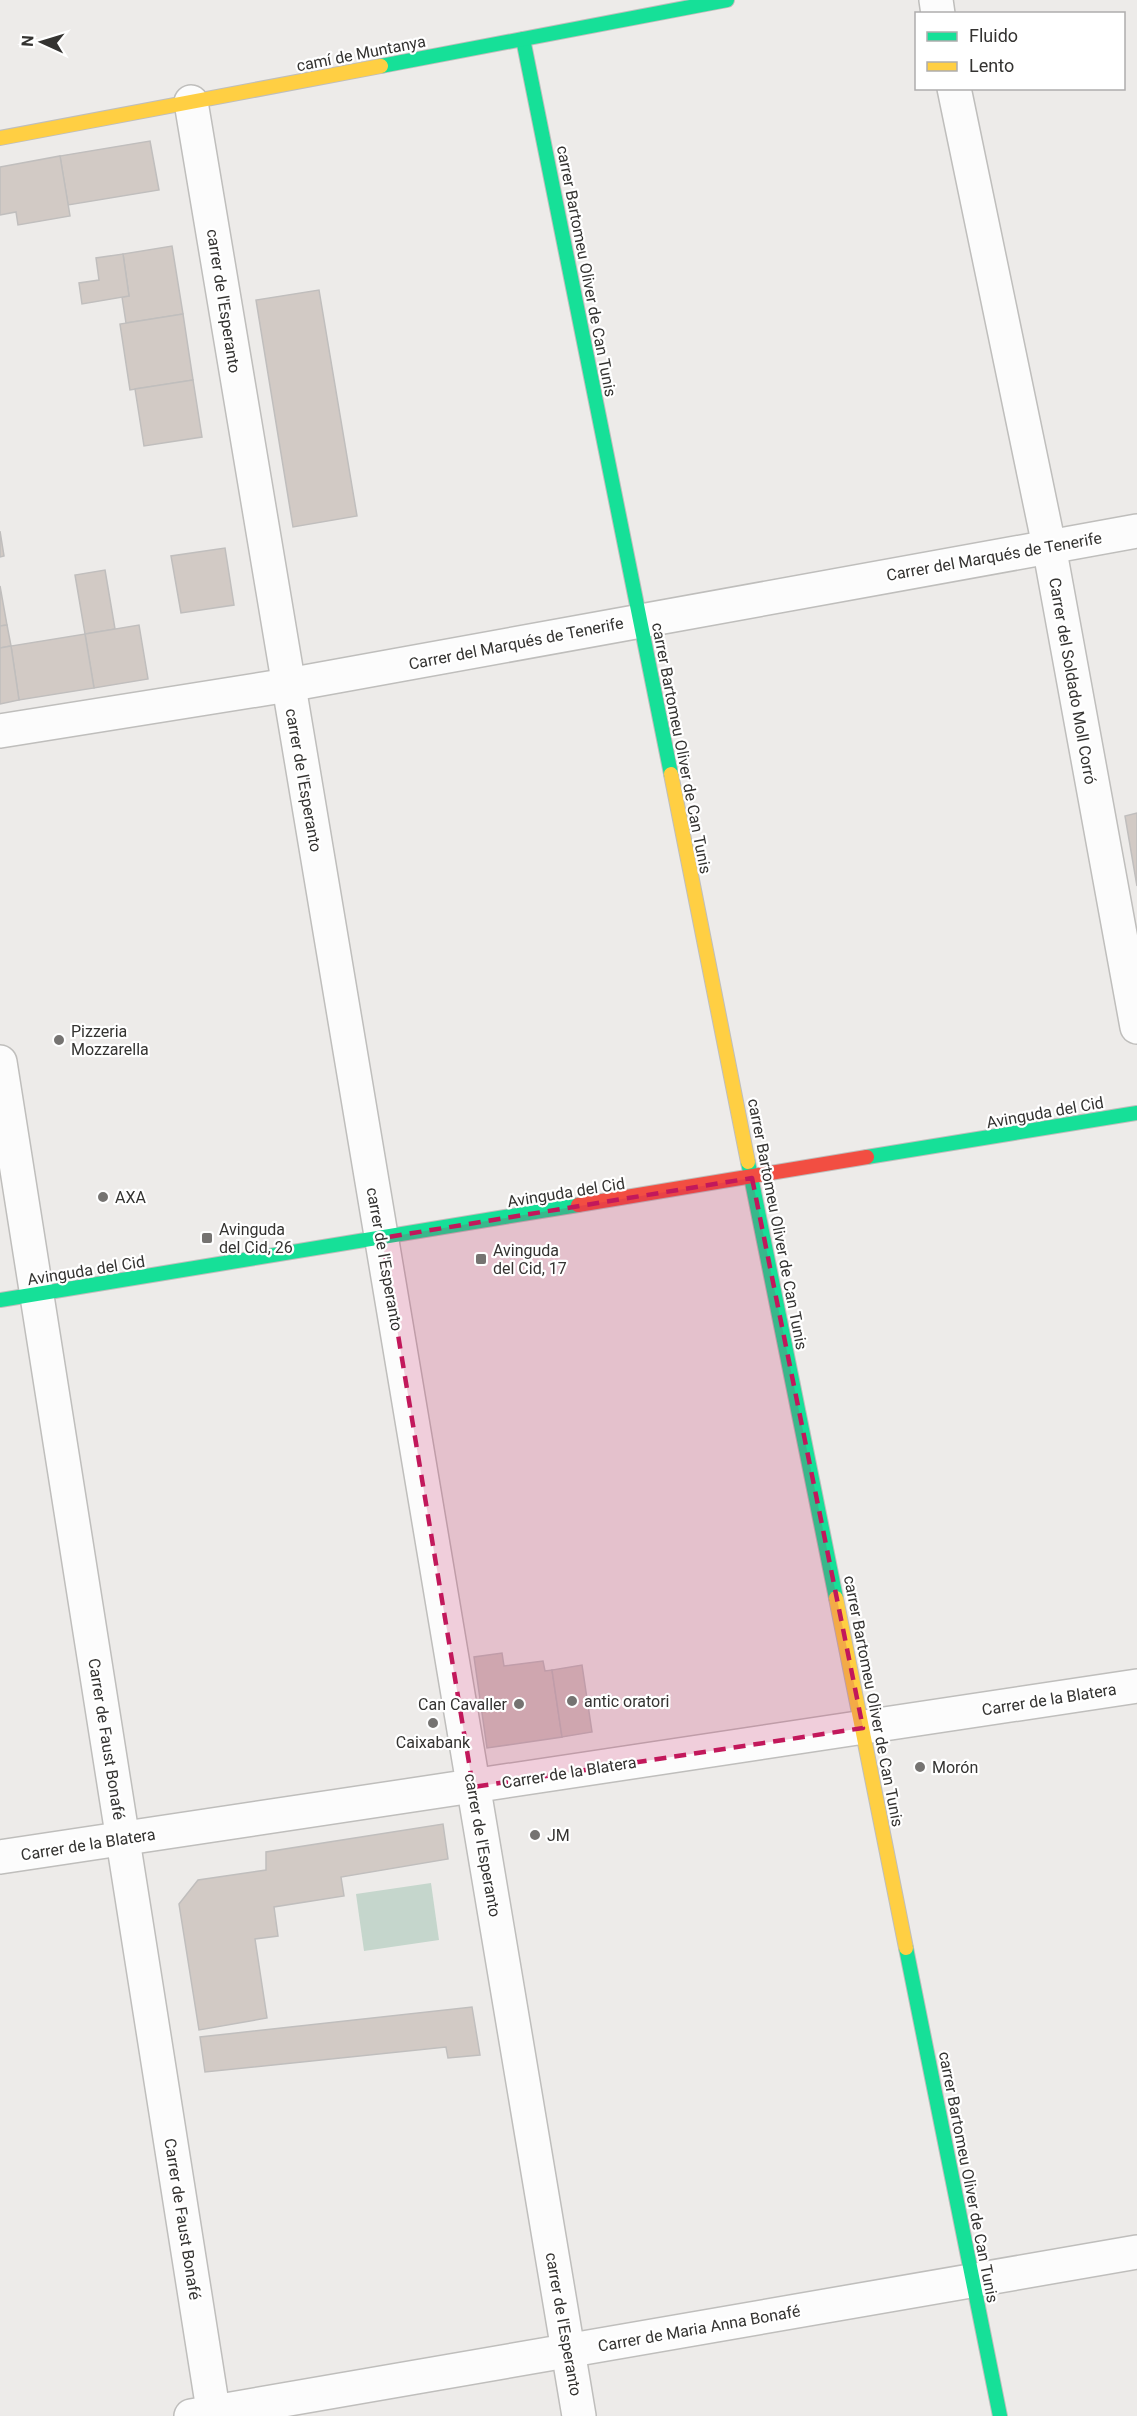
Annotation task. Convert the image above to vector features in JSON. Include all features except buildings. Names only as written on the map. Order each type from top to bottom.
[{"type":"street","name":"camí de Muntanya","points":[[0,138],[727,0]]},
{"type":"street","name":"carrer Bartomeu Oliver de Can Tunis","points":[[523,39],[1000,2416]]},
{"type":"street","name":"Carrer del Soldado Moll Corró","points":[[954,90],[1049,546],[1137,1027]]},
{"type":"street","name":"carrer de l'Esperanto","points":[[191,102],[579,2416]]},
{"type":"street","name":"Carrer del Marqués de Tenerife","points":[[0,731],[288,685],[1137,531]]},
{"type":"street","name":"Carrer de Faust Bonafé","points":[[0,1062],[123,1838],[206,2415]]},
{"type":"street","name":"Avinguda del Cid","points":[[0,1300],[1137,1113]]},
{"type":"street","name":"Carrer de la Blatera","points":[[0,1857],[1137,1686]]},
{"type":"street","name":"Carrer de Maria Anna Bonafé","points":[[206,2415],[1137,2252]]},
{"type":"highlighted area","points":[[752,1178],[863,1728],[473,1787],[382,1238]]},
{"type":"green space","points":[[431,1883],[439,1940],[364,1951],[356,1894]]},
{"type":"traffic: fast","points":[[381,66],[727,0]]},
{"type":"traffic: fast","points":[[523,39],[671,774]]},
{"type":"traffic: fast","points":[[867,1157],[1137,1113]]},
{"type":"traffic: fast","points":[[748,1162],[836,1598]]},
{"type":"traffic: fast","points":[[0,1300],[578,1205]]},
{"type":"traffic: fast","points":[[906,1948],[1000,2416]]},
{"type":"traffic: slow","points":[[0,138],[381,66]]},
{"type":"traffic: slow","points":[[671,774],[748,1162]]},
{"type":"traffic: slow","points":[[836,1598],[906,1948]]},
{"type":"traffic: jam","points":[[578,1205],[867,1157]]},
{"type":"place","name":"Pizzeria Mozzarella","points":[[59,1040]]},
{"type":"place","name":"AXA","points":[[103,1197]]},
{"type":"place","name":"Avinguda del Cid, 26","points":[[207,1238]]},
{"type":"place","name":"Avinguda del Cid, 17","points":[[481,1259]]},
{"type":"place","name":"antic oratori","points":[[572,1701]]},
{"type":"place","name":"Can Cavaller","points":[[519,1704]]},
{"type":"place","name":"Caixabank","points":[[433,1723]]},
{"type":"place","name":"Morón","points":[[920,1767]]},
{"type":"place","name":"JM","points":[[535,1835]]}]
